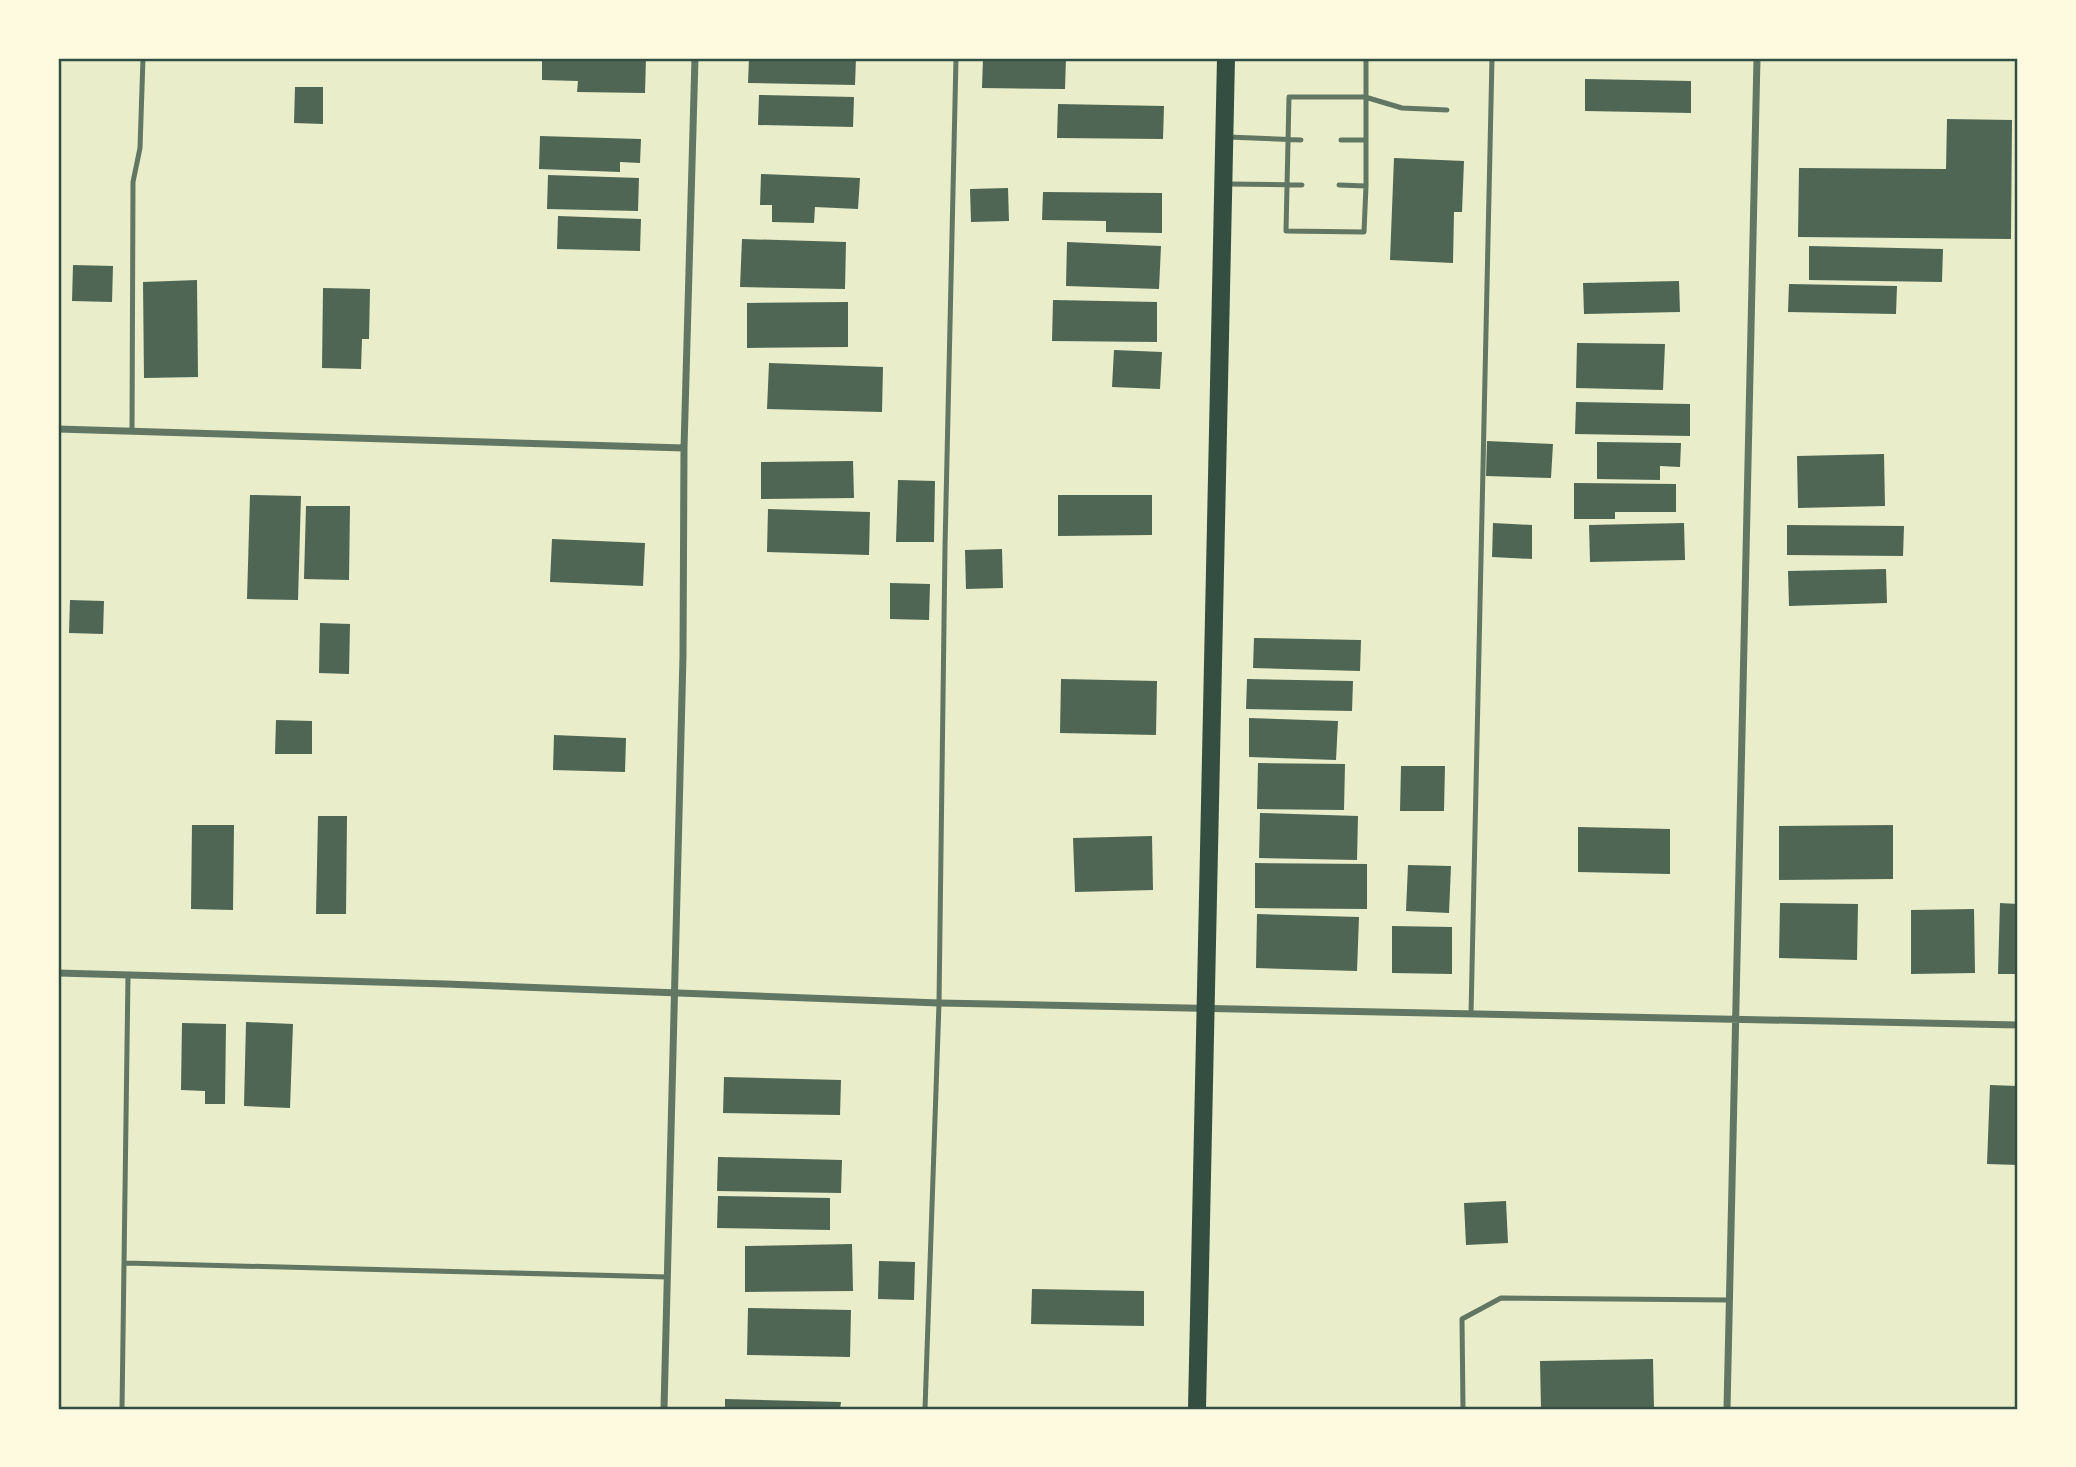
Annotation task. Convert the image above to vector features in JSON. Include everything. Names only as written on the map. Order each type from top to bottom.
[{"type":"main road","points":[[1197,1409],[1226,58]]},
{"type":"street","points":[[664,1409],[695,58]]},
{"type":"street","points":[[1727,1409],[1757,58]]},
{"type":"street","points":[[58,429],[684,448]]},
{"type":"street","points":[[58,973],[939,1003],[2018,1025]]},
{"type":"lane","points":[[132,431],[133,182],[140,148],[143,58]]},
{"type":"lane","points":[[925,1409],[939,1003],[945,547],[956,58]]},
{"type":"lane","points":[[1366,58],[1365,97],[1366,186],[1364,232],[1286,231],[1289,97],[1365,97],[1402,108],[1447,110]]},
{"type":"lane","points":[[1471,1014],[1492,58]]},
{"type":"lane","points":[[1224,137],[1301,140]]},
{"type":"lane","points":[[1341,140],[1366,140]]},
{"type":"lane","points":[[1224,184],[1302,185]]},
{"type":"lane","points":[[1339,185],[1366,186]]},
{"type":"lane","points":[[122,1409],[128,975]]},
{"type":"lane","points":[[125,1263],[668,1277]]},
{"type":"lane","points":[[1463,1409],[1462,1320],[1501,1298],[1729,1300]]},
{"type":"building","points":[[542,58],[646,58],[645,93],[577,92],[578,81],[542,80]]},
{"type":"building","points":[[749,58],[856,58],[855,85],[748,83]]},
{"type":"building","points":[[983,58],[1066,58],[1065,89],[982,88]]},
{"type":"building","points":[[1585,79],[1691,81],[1691,113],[1585,111]]},
{"type":"building","points":[[295,87],[323,87],[323,124],[294,123]]},
{"type":"building","points":[[759,95],[854,97],[853,127],[758,125]]},
{"type":"building","points":[[1058,104],[1164,106],[1163,139],[1057,138]]},
{"type":"building","points":[[1947,119],[2012,120],[2011,239],[1798,237],[1799,168],[1946,169]]},
{"type":"building","points":[[540,136],[641,139],[640,163],[620,162],[620,172],[539,169]]},
{"type":"building","points":[[1394,158],[1464,161],[1462,212],[1454,212],[1453,263],[1390,260]]},
{"type":"building","points":[[761,174],[860,178],[858,209],[815,207],[814,223],[772,222],[772,205],[760,205]]},
{"type":"building","points":[[548,175],[639,178],[638,211],[547,209]]},
{"type":"building","points":[[1008,188],[1009,221],[971,222],[970,189]]},
{"type":"building","points":[[1043,192],[1162,193],[1162,233],[1106,232],[1106,221],[1042,220]]},
{"type":"building","points":[[558,216],[641,219],[640,251],[557,249]]},
{"type":"building","points":[[742,239],[846,242],[845,289],[740,287]]},
{"type":"building","points":[[1067,242],[1161,246],[1159,289],[1066,286]]},
{"type":"building","points":[[1809,246],[1943,249],[1942,282],[1809,280]]},
{"type":"building","points":[[73,265],[113,266],[112,302],[72,301]]},
{"type":"building","points":[[197,280],[198,377],[144,378],[143,282]]},
{"type":"building","points":[[1679,281],[1680,312],[1584,314],[1583,283]]},
{"type":"building","points":[[1789,284],[1897,286],[1896,314],[1788,312]]},
{"type":"building","points":[[323,288],[370,289],[369,339],[362,339],[361,369],[322,368]]},
{"type":"building","points":[[1053,300],[1157,302],[1157,342],[1052,341]]},
{"type":"building","points":[[848,302],[848,347],[747,348],[747,303]]},
{"type":"building","points":[[1577,343],[1665,344],[1663,390],[1576,388]]},
{"type":"building","points":[[1114,350],[1162,352],[1160,389],[1112,387]]},
{"type":"building","points":[[769,363],[883,367],[882,412],[767,409]]},
{"type":"building","points":[[1576,402],[1690,404],[1690,436],[1575,434]]},
{"type":"building","points":[[1487,441],[1553,444],[1551,478],[1486,476]]},
{"type":"building","points":[[1597,442],[1681,443],[1680,467],[1660,466],[1660,480],[1597,479]]},
{"type":"building","points":[[1884,454],[1885,506],[1798,508],[1797,456]]},
{"type":"building","points":[[853,461],[854,498],[761,499],[761,462]]},
{"type":"building","points":[[898,480],[935,481],[934,542],[896,542]]},
{"type":"building","points":[[1574,483],[1676,484],[1676,512],[1615,512],[1615,519],[1574,519]]},
{"type":"building","points":[[250,495],[301,496],[298,600],[247,599]]},
{"type":"building","points":[[1058,495],[1152,495],[1152,535],[1058,536]]},
{"type":"building","points":[[306,506],[350,506],[349,580],[304,579]]},
{"type":"building","points":[[768,509],[870,512],[869,555],[767,552]]},
{"type":"building","points":[[1493,523],[1532,525],[1532,559],[1492,557]]},
{"type":"building","points":[[1684,523],[1685,560],[1590,562],[1589,525]]},
{"type":"building","points":[[1787,525],[1904,526],[1903,556],[1787,555]]},
{"type":"building","points":[[552,539],[645,543],[643,586],[550,582]]},
{"type":"building","points":[[1002,549],[1003,588],[966,589],[965,550]]},
{"type":"building","points":[[1886,569],[1887,603],[1789,606],[1788,571]]},
{"type":"building","points":[[890,583],[930,584],[929,620],[890,619]]},
{"type":"building","points":[[70,600],[104,601],[103,634],[69,633]]},
{"type":"building","points":[[320,623],[350,624],[349,674],[319,673]]},
{"type":"building","points":[[1254,638],[1361,640],[1360,671],[1253,668]]},
{"type":"building","points":[[1061,679],[1157,681],[1156,735],[1060,733]]},
{"type":"building","points":[[1247,679],[1353,681],[1352,711],[1246,709]]},
{"type":"building","points":[[1249,718],[1338,721],[1336,760],[1249,757]]},
{"type":"building","points":[[276,720],[312,721],[312,754],[275,754]]},
{"type":"building","points":[[554,735],[626,738],[625,772],[553,770]]},
{"type":"building","points":[[1258,763],[1345,764],[1344,810],[1257,809]]},
{"type":"building","points":[[1401,766],[1445,766],[1444,811],[1400,811]]},
{"type":"building","points":[[1260,813],[1358,816],[1357,860],[1259,858]]},
{"type":"building","points":[[318,816],[347,816],[346,914],[316,914]]},
{"type":"building","points":[[192,825],[234,825],[233,910],[191,909]]},
{"type":"building","points":[[1893,825],[1893,879],[1779,880],[1779,826]]},
{"type":"building","points":[[1578,827],[1670,829],[1670,874],[1578,872]]},
{"type":"building","points":[[1152,836],[1153,890],[1075,892],[1073,838]]},
{"type":"building","points":[[1255,863],[1367,864],[1367,909],[1255,908]]},
{"type":"building","points":[[1408,865],[1451,866],[1449,913],[1406,911]]},
{"type":"building","points":[[1780,903],[1858,904],[1857,960],[1779,958]]},
{"type":"building","points":[[2000,903],[2018,904],[2018,974],[1998,974]]},
{"type":"building","points":[[1974,909],[1975,973],[1911,974],[1911,910]]},
{"type":"building","points":[[1257,914],[1359,917],[1357,971],[1256,968]]},
{"type":"building","points":[[1392,926],[1452,927],[1452,974],[1392,973]]},
{"type":"building","points":[[246,1022],[293,1024],[290,1108],[244,1106]]},
{"type":"building","points":[[182,1023],[226,1024],[225,1104],[205,1104],[205,1091],[181,1090]]},
{"type":"building","points":[[724,1077],[841,1080],[840,1115],[723,1113]]},
{"type":"building","points":[[1990,1085],[2018,1086],[2018,1165],[1987,1164]]},
{"type":"building","points":[[718,1157],[842,1160],[841,1193],[717,1191]]},
{"type":"building","points":[[718,1196],[830,1198],[830,1230],[717,1228]]},
{"type":"building","points":[[1506,1201],[1508,1243],[1466,1245],[1464,1203]]},
{"type":"building","points":[[852,1244],[853,1291],[745,1292],[745,1246]]},
{"type":"building","points":[[879,1261],[915,1262],[914,1300],[878,1299]]},
{"type":"building","points":[[1032,1289],[1144,1291],[1144,1326],[1031,1324]]},
{"type":"building","points":[[748,1308],[851,1310],[850,1357],[747,1355]]},
{"type":"building","points":[[1653,1359],[1654,1409],[1541,1409],[1540,1361]]},
{"type":"building","points":[[725,1399],[841,1402],[840,1409],[725,1409]]}]
